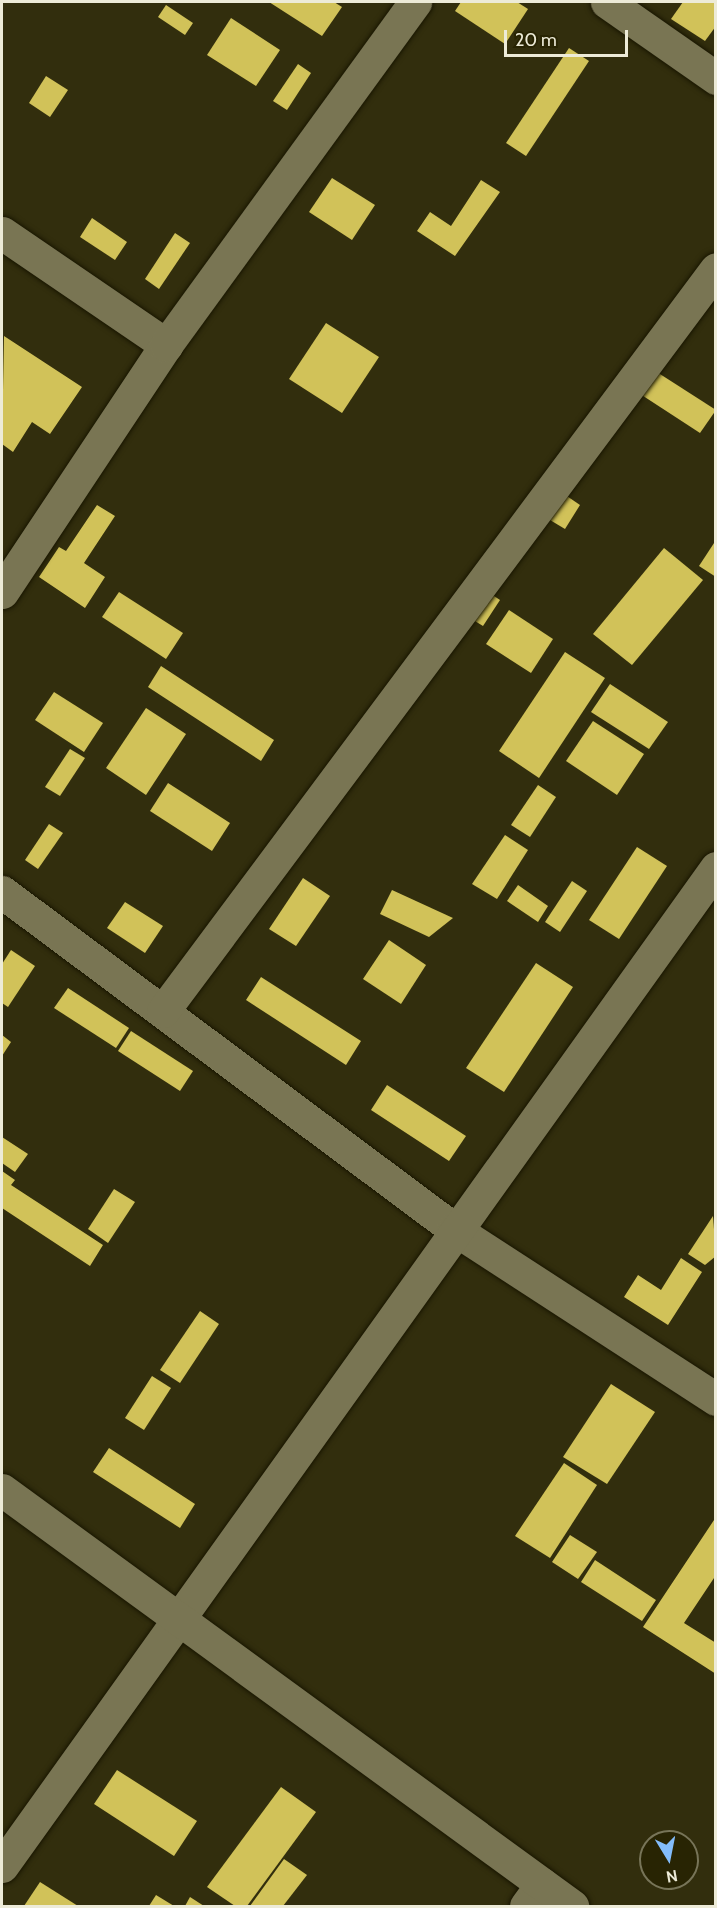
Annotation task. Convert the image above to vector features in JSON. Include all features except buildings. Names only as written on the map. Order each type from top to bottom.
[{"type":"street","points":[[2,592],[166,345],[415,2]]},
{"type":"street","points":[[607,2],[716,78]]},
{"type":"street","points":[[2,233],[166,345]]},
{"type":"street","points":[[163,1011],[716,269]]},
{"type":"street","points":[[2,1866],[454,1229],[716,868]]},
{"type":"street","points":[[2,892],[454,1229],[716,1399]]},
{"type":"street","points":[[2,1490],[179,1616],[534,1895],[572,1906]]}]
